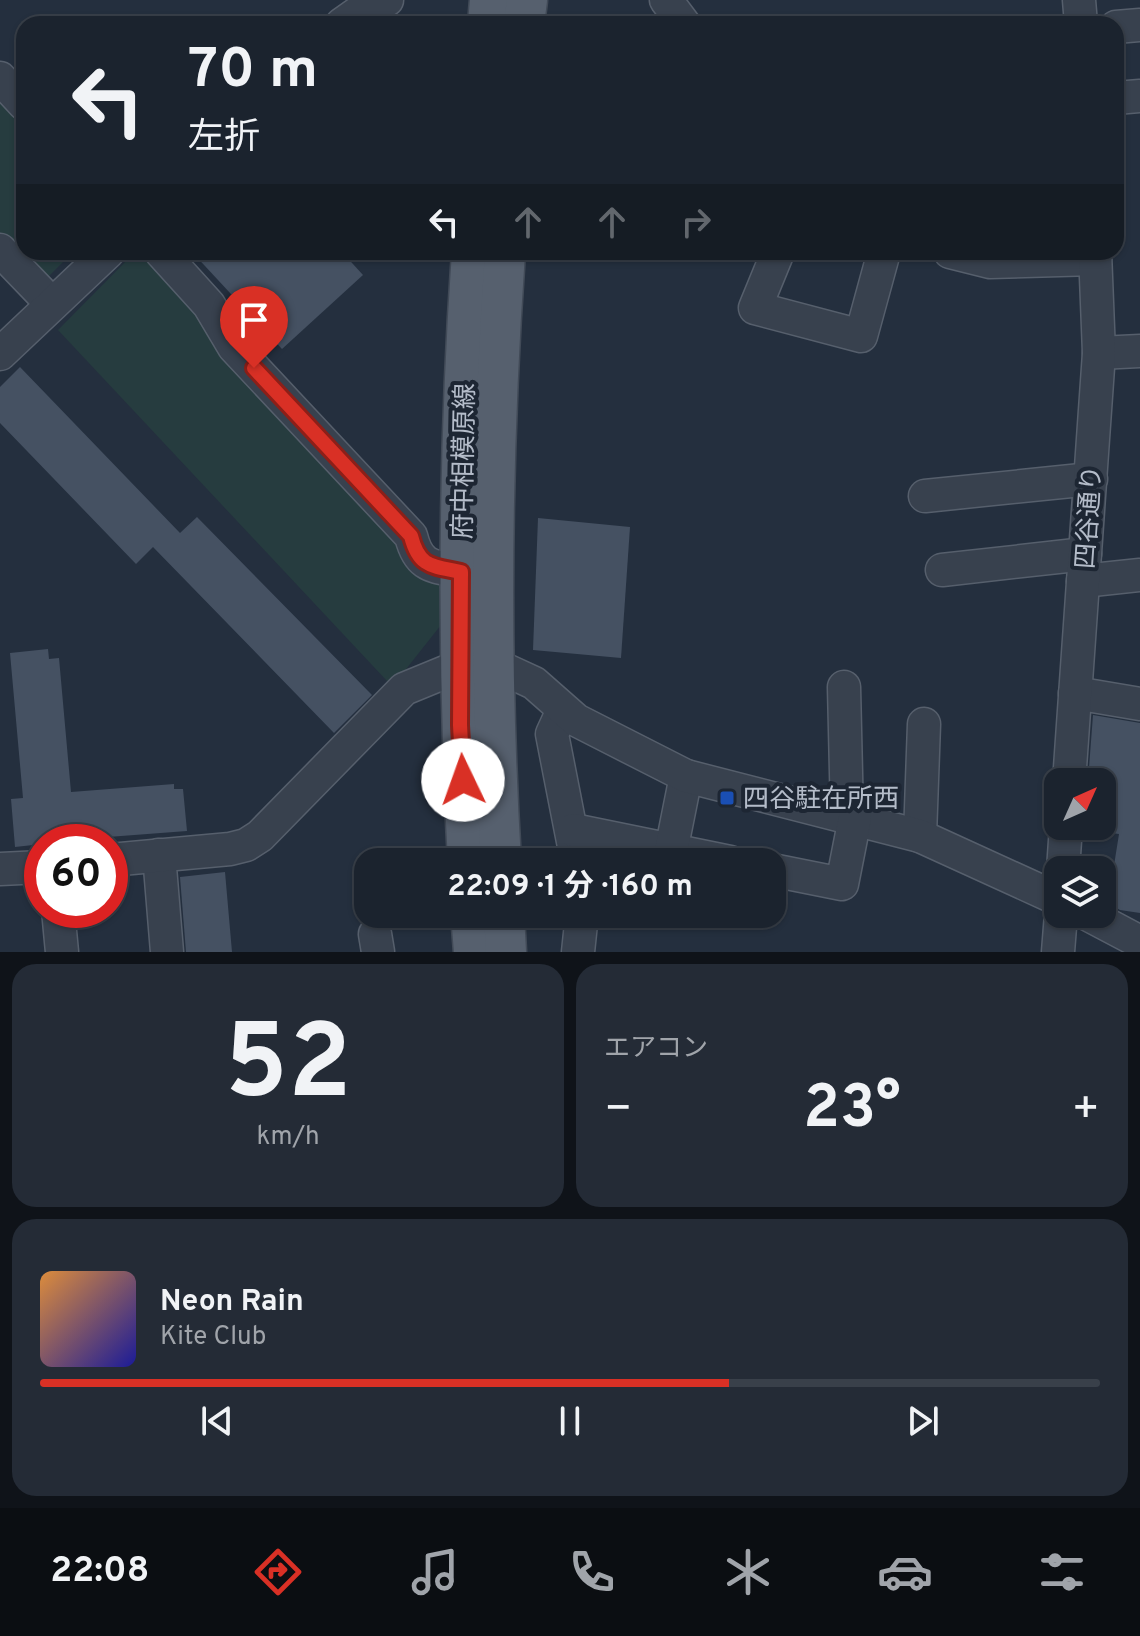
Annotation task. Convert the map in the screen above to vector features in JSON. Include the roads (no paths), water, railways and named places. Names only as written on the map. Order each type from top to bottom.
[{"type":"main road","name":"府中相模原線","points":[[472,260],[463,429],[461,572],[477,665],[499,848]]},
{"type":"main road","name":"府中相模原線","points":[[467,848],[460,725],[477,665],[505,260]]},
{"type":"main road","points":[[472,928],[474,952]]},
{"type":"main road","points":[[505,928],[506,952]]},
{"type":"street","points":[[353,16],[387,0]]},
{"type":"street","points":[[0,78],[16,95]]},
{"type":"street","points":[[0,250],[52,304]]},
{"type":"street","points":[[0,354],[99,260]]},
{"type":"street","points":[[168,260],[209,305],[234,347],[411,536],[415,551],[428,565],[461,572]]},
{"type":"street","points":[[775,260],[755,308],[861,336],[882,260]]},
{"type":"street","points":[[982,260],[1025,260]]},
{"type":"street","name":"四谷通り","points":[[1070,768],[1099,353],[1095,260]]},
{"type":"street","points":[[1099,353],[1140,351]]},
{"type":"street","points":[[925,496],[1091,479]]},
{"type":"street","points":[[942,570],[1084,567],[1140,575]]},
{"type":"street","points":[[128,858],[246,845],[260,836],[404,689],[477,665],[534,683],[576,720],[686,776],[920,836],[1044,893]]},
{"type":"street","points":[[786,873],[842,884],[851,817],[844,687]]},
{"type":"street","points":[[1075,693],[1140,704]]},
{"type":"street","points":[[563,710],[552,734],[575,848]]},
{"type":"street","points":[[920,836],[924,724]]},
{"type":"street","points":[[672,848],[686,776]]},
{"type":"street","points":[[573,830],[657,848]]},
{"type":"street","points":[[159,855],[167,952]]},
{"type":"street","points":[[0,869],[24,868]]},
{"type":"street","points":[[60,928],[62,952]]},
{"type":"street","points":[[578,952],[581,928]]},
{"type":"street","points":[[1058,952],[1060,928]]},
{"type":"street","points":[[1114,928],[1140,942]]},
{"type":"place","name":"四谷駐在所西","points":[[727,798]]}]
